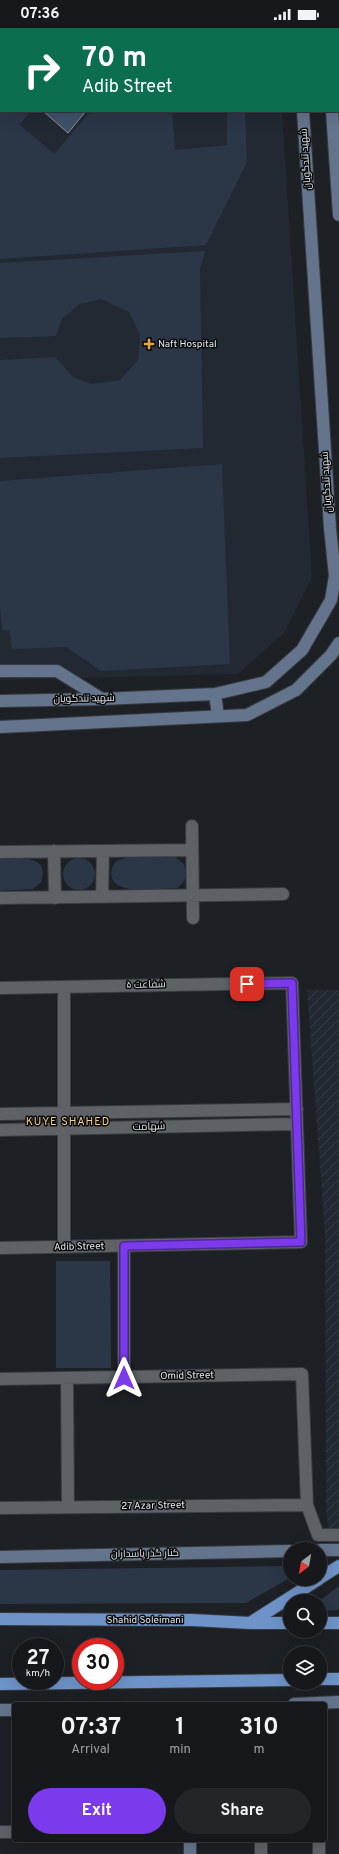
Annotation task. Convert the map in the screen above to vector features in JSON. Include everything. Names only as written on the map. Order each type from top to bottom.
[{"type":"highway","points":[[327,1574],[339,1566]]},
{"type":"highway","points":[[250,1623],[309,1586]]},
{"type":"highway","name":"Shahid Soleimani","points":[[0,1619],[192,1620],[283,1623]]},
{"type":"highway","points":[[327,1623],[339,1623]]},
{"type":"highway","points":[[327,1679],[339,1679]]},
{"type":"highway","points":[[0,1684],[283,1680]]},
{"type":"main road","name":"شهید تندگویان","points":[[0,701],[102,700],[215,694],[266,682],[302,650],[331,600],[337,576],[330,528],[303,112]]},
{"type":"main road","points":[[332,112],[339,215]]},
{"type":"main road","points":[[0,727],[247,715],[296,690],[331,655],[339,643]]},
{"type":"main road","points":[[0,672],[57,671],[102,700]]},
{"type":"main road","points":[[215,694],[218,716]]},
{"type":"main road","points":[[327,1550],[339,1550]]},
{"type":"main road","name":"کنار گذر پاسداران","points":[[0,1557],[283,1551]]},
{"type":"main road","points":[[327,1703],[339,1702]]},
{"type":"main road","points":[[0,1710],[12,1710]]},
{"type":"main road","points":[[190,1842],[190,1854]]},
{"type":"street","points":[[192,826],[193,918]]},
{"type":"street","points":[[0,852],[192,850]]},
{"type":"street","points":[[54,851],[55,898]]},
{"type":"street","points":[[102,898],[103,851]]},
{"type":"street","points":[[0,898],[102,898],[283,894]]},
{"type":"street","name":"شفاعت ۵","points":[[0,988],[292,983],[297,1109]]},
{"type":"street","points":[[64,987],[64,1247]]},
{"type":"street","points":[[297,1109],[297,1124]]},
{"type":"street","name":"شهامت","points":[[0,1114],[297,1109]]},
{"type":"street","name":"شهامت","points":[[0,1130],[297,1124]]},
{"type":"street","name":"Adib Street","points":[[0,1248],[301,1242],[297,1124]]},
{"type":"street","points":[[124,1246],[124,1378]]},
{"type":"street","name":"Omid Street","points":[[0,1379],[302,1374],[307,1505]]},
{"type":"street","points":[[67,1379],[68,1507]]},
{"type":"street","points":[[307,1505],[318,1535],[339,1535]]},
{"type":"street","name":"27 Azar Street","points":[[0,1508],[307,1505]]},
{"type":"street","points":[[0,1832],[12,1832]]},
{"type":"street","points":[[261,1842],[261,1854]]},
{"type":"street","points":[[319,1842],[319,1854]]},
{"type":"shaded area","name":"Naft Hospital","points":[[0,112],[282,112],[312,577],[284,633],[238,674],[0,680]]},
{"type":"shaded area","points":[[0,112],[29,112],[20,125],[54,154],[90,112],[172,112],[175,150],[227,145],[227,112],[245,112],[247,162],[206,245],[0,259]]},
{"type":"shaded area","points":[[205,251],[200,269],[203,448],[0,458],[0,360],[55,357],[73,377],[92,384],[120,380],[138,360],[140,335],[129,312],[101,299],[80,304],[62,319],[56,336],[0,338],[0,263]]},
{"type":"shaded area","points":[[222,464],[230,664],[101,671],[66,647],[12,649],[10,631],[2,630],[0,607],[0,481]]},
{"type":"shaded area","points":[[127,857],[175,857],[184,864],[186,871],[185,878],[177,888],[141,890],[122,887],[116,884],[111,876],[111,871],[116,861]]},
{"type":"shaded area","points":[[76,858],[82,858],[92,865],[95,874],[94,880],[88,887],[82,890],[76,890],[66,883],[63,877],[63,871],[70,861]]},
{"type":"shaded area","points":[[0,859],[23,859],[37,862],[41,866],[43,873],[41,882],[33,889],[0,891]]},
{"type":"shaded area","points":[[307,990],[339,990],[339,1537],[330,1537],[326,1510],[325,1234]]},
{"type":"shaded area","points":[[56,1261],[110,1261],[111,1368],[56,1368]]},
{"type":"shaded area","points":[[283,1566],[283,1582],[246,1603],[0,1604],[0,1570]]},
{"type":"shaded area","points":[[339,1586],[339,1610],[327,1611],[327,1595]]},
{"type":"building","points":[[44,112],[85,112],[68,133]]},
{"type":"place","name":"Naft Hospital","points":[[149,344]]},
{"type":"district","name":"KUYE SHAHED","points":[[68,1122]]},
{"type":"route","points":[[124,1378],[124,1246],[301,1242],[292,983],[247,984]]}]
